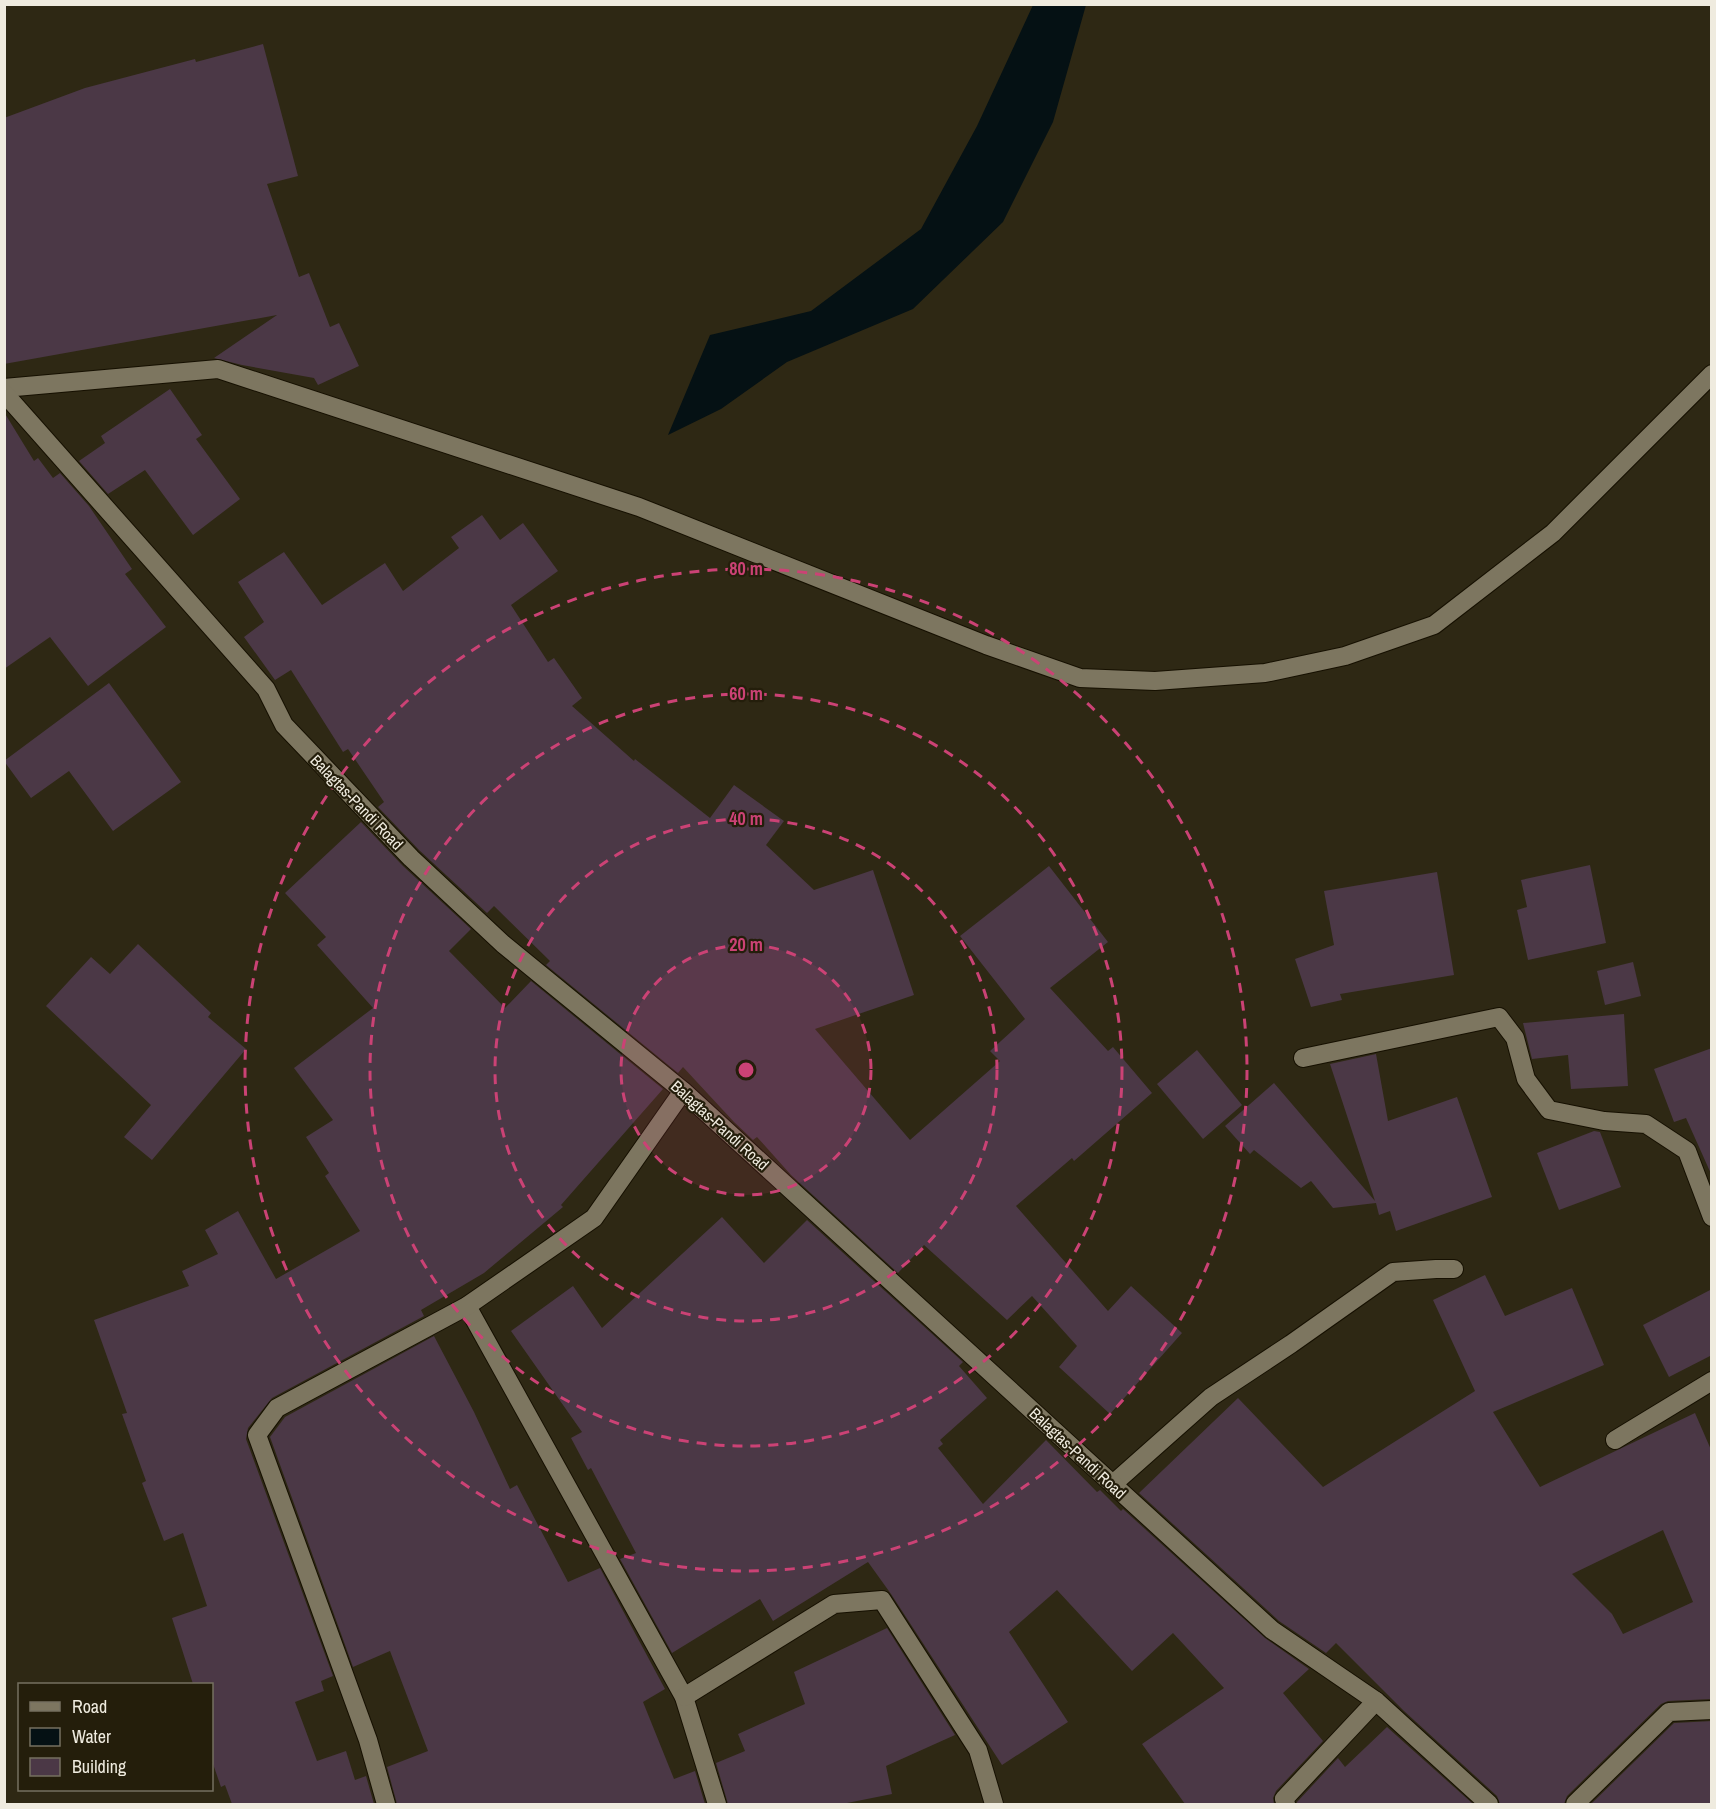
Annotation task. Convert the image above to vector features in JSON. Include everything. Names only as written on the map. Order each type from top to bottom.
[{"type":"street","points":[[4,388],[218,369],[639,507],[986,645],[1080,678],[1155,681],[1265,673],[1344,656],[1434,625],[1553,532],[1712,374]]},
{"type":"street","name":"Balagtas-Pandi Road","points":[[4,393],[266,689],[284,725],[411,858],[503,944],[683,1090],[1272,1630],[1376,1701],[1489,1804]]},
{"type":"street","points":[[1303,1058],[1499,1017],[1515,1038],[1527,1079],[1549,1110],[1604,1121],[1646,1124],[1654,1129],[1687,1151],[1712,1217]]},
{"type":"street","points":[[386,1804],[368,1740],[257,1435],[277,1408],[468,1306],[594,1218],[683,1090]]},
{"type":"street","points":[[1113,1484],[1211,1397],[1393,1272],[1454,1269]]},
{"type":"street","points":[[468,1306],[684,1697],[717,1804]]},
{"type":"street","points":[[1615,1440],[1712,1382]]},
{"type":"street","points":[[684,1697],[834,1604],[882,1600],[978,1750],[994,1804]]},
{"type":"street","points":[[1286,1804],[1284,1799],[1376,1701]]},
{"type":"street","points":[[1575,1804],[1669,1712],[1712,1710]]},
{"type":"water","points":[[1033,5],[1086,5],[1053,122],[1003,222],[913,309],[787,362],[721,409],[668,435],[710,335],[811,311],[921,229],[977,126]]},
{"type":"building","points":[[263,44],[298,176],[267,184],[299,277],[309,273],[330,327],[339,323],[359,366],[318,385],[314,378],[214,358],[277,315],[4,364],[4,118],[85,88]]},
{"type":"building","points":[[170,389],[202,435],[196,439],[240,499],[193,535],[145,470],[108,494],[79,461],[105,443],[101,436]]},
{"type":"building","points":[[4,412],[34,461],[38,458],[53,478],[60,473],[89,506],[132,569],[125,574],[166,627],[88,686],[50,637],[4,669]]},
{"type":"building","points":[[482,515],[500,540],[523,523],[558,571],[511,605],[548,662],[554,658],[582,698],[572,706],[634,761],[635,759],[710,818],[734,785],[784,821],[766,845],[814,890],[873,870],[914,995],[815,1029],[910,1140],[1000,1061],[990,1051],[1025,1019],[960,936],[1049,866],[1108,942],[1050,988],[1108,1051],[1113,1047],[1152,1093],[1074,1161],[1072,1158],[1016,1206],[1108,1311],[1131,1286],[1182,1333],[1110,1414],[1059,1367],[1077,1346],[1032,1296],[1007,1320],[924,1245],[898,1273],[791,1175],[757,1137],[753,1140],[734,1122],[683,1067],[678,1073],[546,965],[550,961],[494,906],[487,913],[419,850],[378,807],[384,802],[348,749],[343,752],[291,670],[275,680],[244,637],[264,622],[238,582],[284,552],[322,605],[385,563],[403,591],[459,548],[451,537]]},
{"type":"building","points":[[109,683],[181,782],[113,831],[69,771],[31,798],[4,761]]},
{"type":"building","points":[[361,822],[403,866],[471,929],[449,951],[505,1008],[531,981],[663,1089],[561,1205],[563,1207],[484,1273],[421,1310],[424,1316],[272,1398],[248,1428],[246,1439],[333,1676],[321,1681],[324,1691],[295,1702],[317,1761],[346,1751],[355,1780],[366,1776],[374,1804],[232,1804],[225,1785],[221,1787],[213,1764],[213,1683],[193,1683],[172,1618],[207,1606],[183,1533],[164,1541],[142,1483],[146,1481],[122,1414],[127,1413],[94,1320],[189,1286],[182,1271],[218,1254],[205,1230],[238,1211],[276,1279],[360,1231],[325,1176],[329,1173],[306,1137],[333,1120],[294,1068],[373,1008],[317,945],[326,937],[285,893]]},
{"type":"building","points":[[1590,865],[1606,943],[1528,960],[1517,910],[1527,907],[1521,880]]},
{"type":"building","points":[[1437,872],[1454,975],[1340,994],[1342,1000],[1311,1007],[1295,959],[1334,945],[1324,891]]},
{"type":"building","points":[[138,944],[211,1013],[208,1017],[246,1049],[152,1160],[124,1137],[151,1105],[46,1006],[91,957],[110,974]]},
{"type":"building","points":[[1633,962],[1641,996],[1605,1005],[1597,971]]},
{"type":"building","points":[[1624,1014],[1628,1086],[1571,1089],[1568,1055],[1532,1059],[1523,1023]]},
{"type":"building","points":[[1712,1048],[1712,1176],[1686,1118],[1674,1122],[1654,1069]]},
{"type":"building","points":[[1197,1050],[1242,1105],[1203,1139],[1157,1084]]},
{"type":"building","points":[[1376,1054],[1388,1121],[1457,1097],[1492,1197],[1396,1231],[1390,1211],[1379,1215],[1376,1203],[1333,1208],[1311,1181],[1301,1188],[1254,1150],[1250,1154],[1225,1126],[1274,1083],[1375,1201],[1330,1064]]},
{"type":"building","points":[[1594,1131],[1600,1132],[1621,1187],[1559,1210],[1537,1153]]},
{"type":"building","points":[[722,1217],[764,1263],[807,1220],[963,1362],[959,1366],[987,1398],[940,1440],[943,1444],[938,1448],[983,1504],[1046,1440],[1097,1492],[1100,1490],[1121,1511],[1123,1509],[1265,1638],[1309,1669],[1283,1693],[1323,1741],[1276,1791],[1273,1798],[1274,1804],[1185,1804],[1142,1744],[1224,1688],[1173,1633],[1132,1671],[1057,1590],[1009,1632],[1068,1722],[1002,1765],[868,1562],[773,1621],[760,1599],[672,1653],[620,1559],[636,1553],[591,1468],[588,1470],[571,1438],[582,1432],[511,1331],[573,1286],[602,1328]]},
{"type":"building","points":[[1485,1275],[1505,1316],[1572,1288],[1604,1365],[1493,1412],[1540,1487],[1695,1413],[1712,1452],[1712,1699],[1668,1701],[1661,1704],[1567,1796],[1564,1804],[1500,1804],[1497,1796],[1404,1711],[1336,1643],[1326,1653],[1279,1621],[1139,1493],[1238,1398],[1323,1487],[1475,1391],[1433,1300]],"holes":[[[1663,1530],[1693,1602],[1623,1634],[1612,1614],[1572,1574]]]},
{"type":"building","points":[[1712,1289],[1712,1355],[1669,1377],[1643,1325]]},
{"type":"building","points":[[434,1336],[474,1412],[510,1489],[517,1485],[568,1582],[600,1568],[665,1689],[643,1702],[674,1779],[695,1771],[705,1804],[397,1804],[387,1767],[428,1751],[390,1651],[353,1667],[270,1437],[285,1417]]},
{"type":"building","points":[[887,1628],[955,1735],[886,1766],[892,1794],[842,1804],[728,1804],[716,1763],[745,1751],[738,1734],[805,1704],[794,1672]]},
{"type":"building","points":[[1712,1721],[1712,1804],[1591,1804],[1674,1723]]},
{"type":"building","points":[[1387,1727],[1473,1804],[1297,1804],[1338,1758],[1345,1767]]}]
